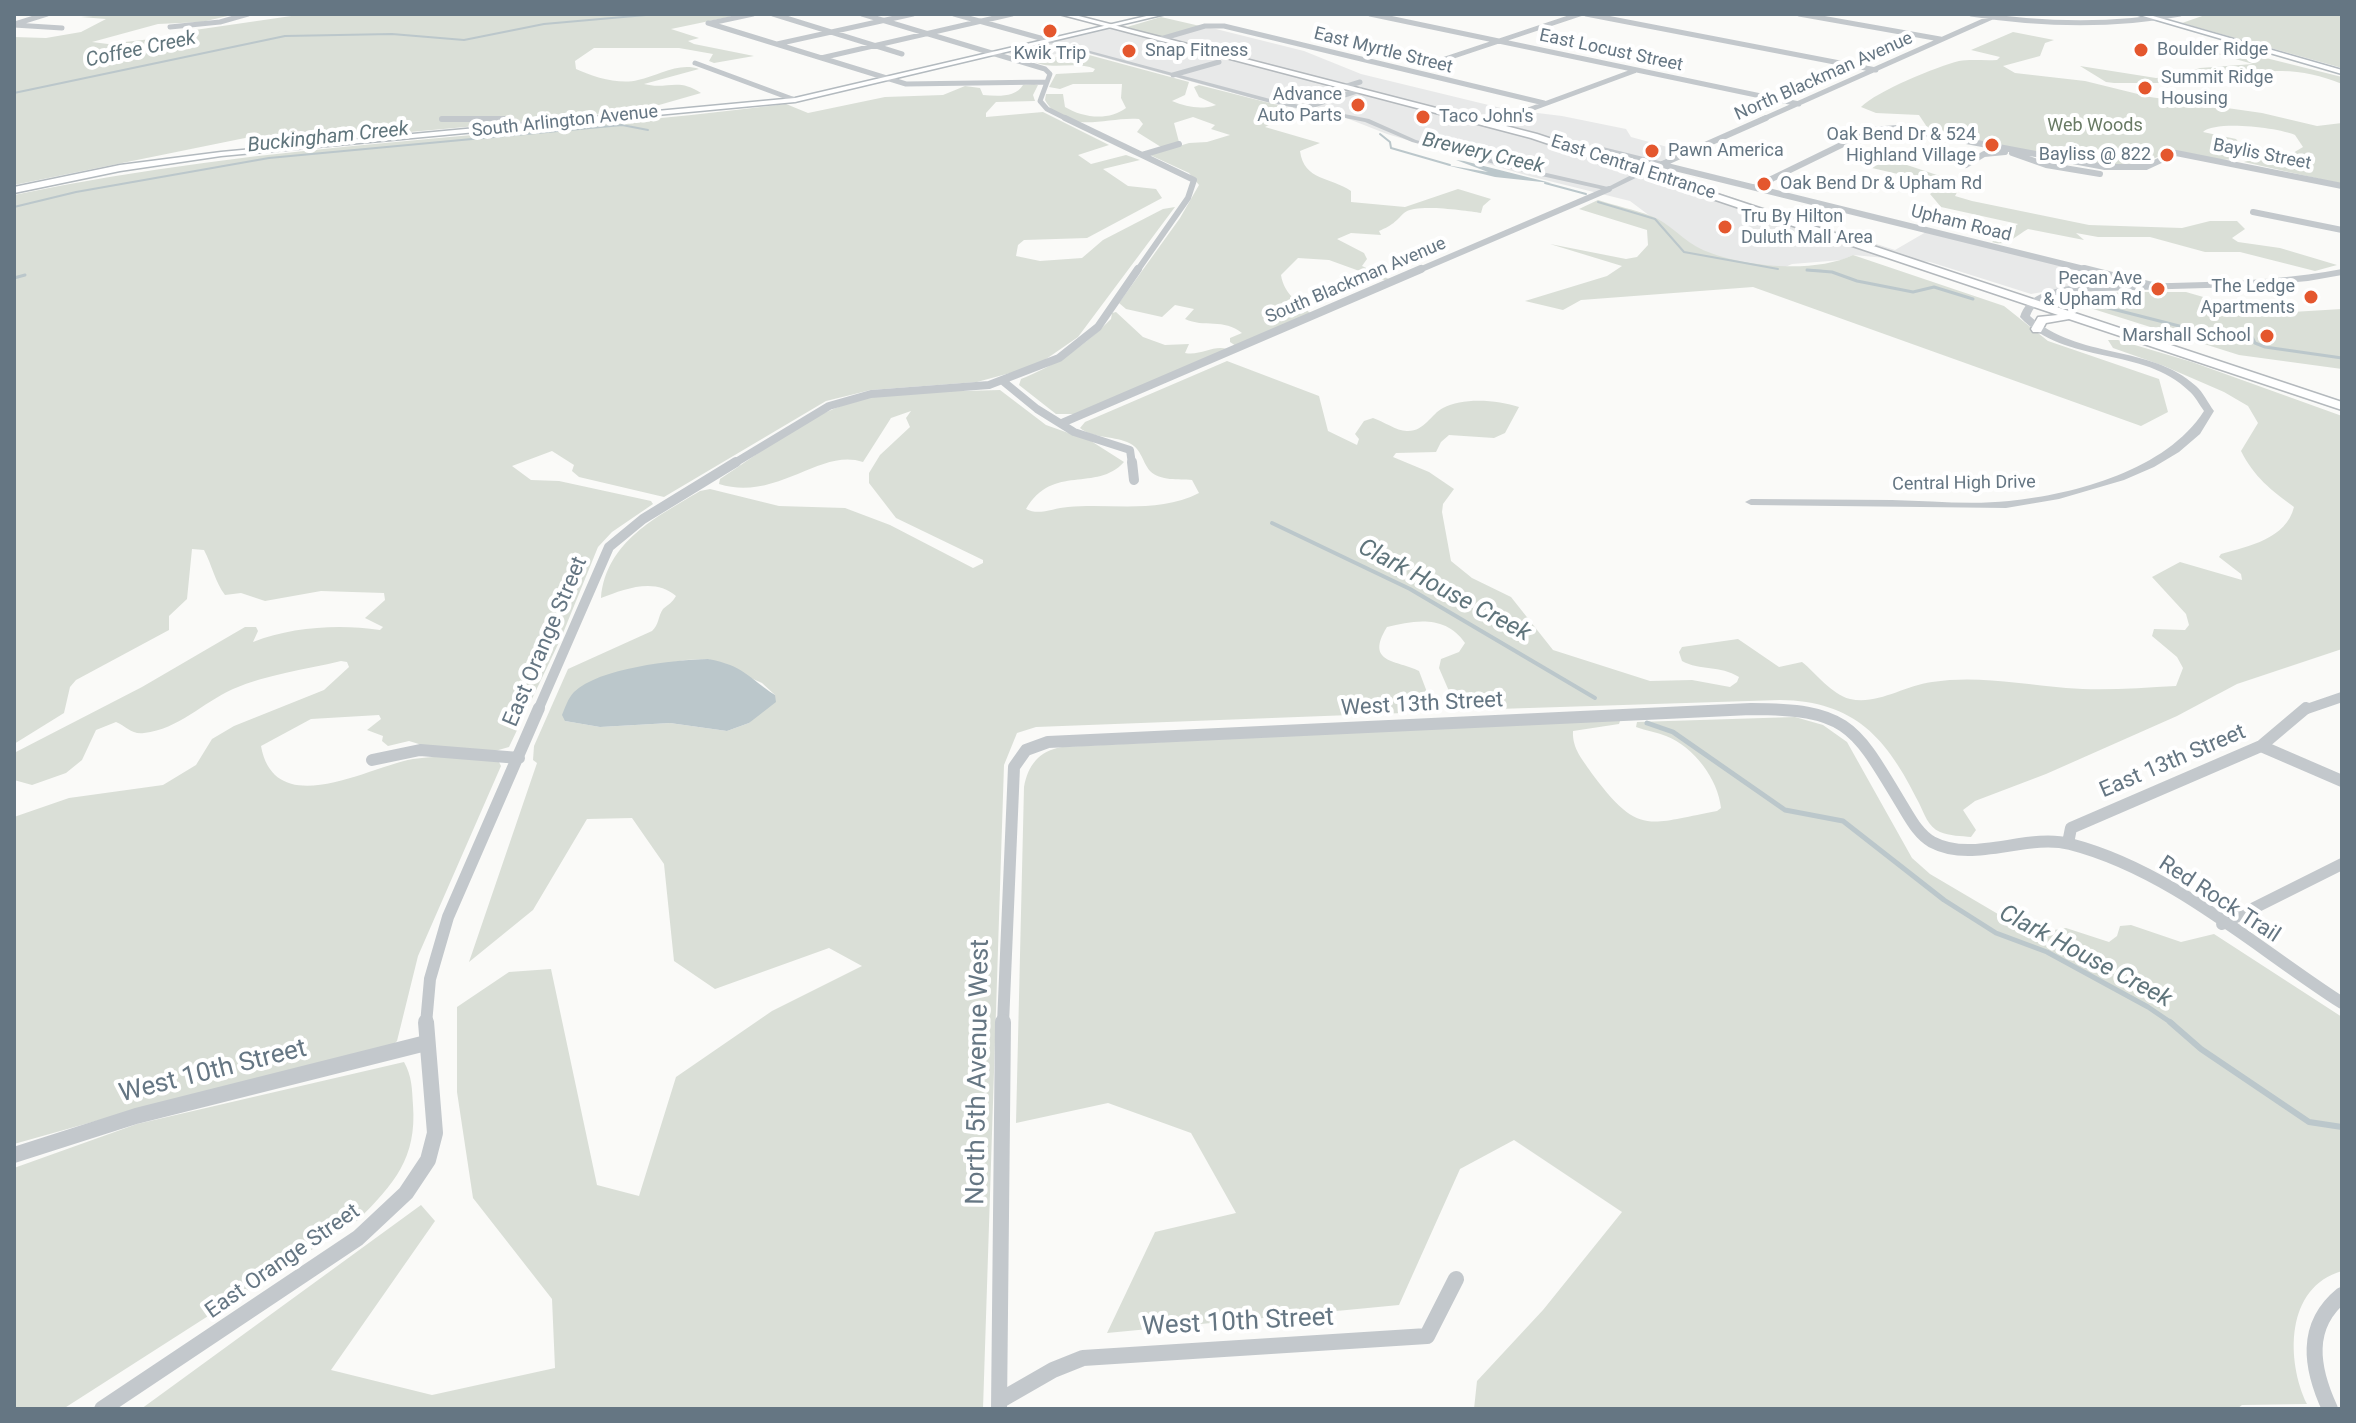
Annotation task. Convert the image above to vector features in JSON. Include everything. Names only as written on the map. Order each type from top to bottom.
[{"type":"highway","name":"East Central Entrance","points":[[1063,14],[1344,87],[1360,86],[1492,123],[1781,218],[2031,306],[2342,406]]},
{"type":"highway","name":"East Central Entrance","points":[[1781,218],[2031,306],[2342,398]]},
{"type":"highway","points":[[2037,329],[2040,321],[2049,318],[2083,321]]},
{"type":"main road","name":"South Arlington Avenue","points":[[14,190],[120,168],[221,154],[795,100],[1160,14]]},
{"type":"main road","points":[[2139,14],[2342,72]]},
{"type":"street","points":[[14,25],[47,14]]},
{"type":"street","points":[[170,27],[220,22],[248,14]]},
{"type":"street","points":[[753,14],[708,23],[906,84],[1046,82],[1050,74],[1045,69],[1000,53],[862,14]]},
{"type":"street","points":[[773,14],[902,54]]},
{"type":"street","points":[[776,44],[913,14]]},
{"type":"street","points":[[954,14],[1173,75],[1367,120],[1414,141],[1481,160],[1609,189]]},
{"type":"street","points":[[821,58],[1012,14]]},
{"type":"street","name":"East Locust Street","points":[[1370,14],[1799,104]]},
{"type":"street","points":[[1427,65],[1583,14],[1876,70]]},
{"type":"street","points":[[1799,14],[1942,39]]},
{"type":"street","points":[[1971,14],[2062,25],[2180,14]]},
{"type":"street","name":"North Blackman Avenue","points":[[1661,164],[1999,14]]},
{"type":"street","points":[[14,25],[62,28]]},
{"type":"street","name":"East Myrtle Street","points":[[1157,40],[1215,25],[1544,103]]},
{"type":"street","points":[[1173,75],[1219,62]]},
{"type":"street","points":[[695,63],[795,100]]},
{"type":"street","points":[[1492,123],[1636,70]]},
{"type":"street","name":"East Orange Street","points":[[102,1409],[358,1238],[395,1203],[428,1160],[433,1143],[426,994],[436,949],[609,547],[632,526],[802,420],[841,401],[886,392],[944,390],[1004,382],[1059,358],[1098,327],[1188,198],[1194,180],[1087,131],[1047,109],[1040,101],[1046,82]]},
{"type":"street","points":[[1307,107],[1360,86]]},
{"type":"street","points":[[442,119],[507,119],[516,122],[517,127]]},
{"type":"street","points":[[1755,187],[1872,130],[1897,128],[1926,131],[2015,151]]},
{"type":"street","points":[[1142,155],[1179,144]]},
{"type":"street","name":"Upham Road","points":[[1582,151],[1594,148],[2161,288]]},
{"type":"street","points":[[1966,165],[1989,153],[2015,151]]},
{"type":"street","name":"Baylis Street","points":[[2015,151],[2033,162],[2108,175],[2105,167],[2146,167],[2168,154],[2176,153],[2342,186]]},
{"type":"street","name":"South Blackman Avenue","points":[[1062,423],[1661,164]]},
{"type":"street","points":[[2253,212],[2342,230]]},
{"type":"street","points":[[2031,306],[2069,289],[2269,283],[2342,272]]},
{"type":"street","name":"Central High Drive","points":[[1751,502],[2006,505],[2045,501],[2104,485],[2143,468],[2204,424],[2209,411],[2205,400],[2183,381],[2146,364],[2061,340],[2037,329],[2031,306]]},
{"type":"street","points":[[1004,382],[1037,409],[1074,432],[1130,450],[1134,480]]},
{"type":"street","name":"East 13th Street","points":[[2068,843],[2071,828],[2261,746],[2308,707],[2342,697]]},
{"type":"street","name":"West 13th Street","points":[[1034,746],[1055,740],[1683,712],[1780,709],[1813,712],[1835,720],[1860,738],[1911,821],[1936,844],[1963,849],[2068,843]]},
{"type":"street","name":"North 5th Avenue West","points":[[999,1405],[1003,1002],[1014,767],[1021,754],[1034,746]]},
{"type":"street","points":[[2261,746],[2342,781]]},
{"type":"street","points":[[372,760],[420,750],[519,758]]},
{"type":"street","name":"Red Rock Trail","points":[[2068,843],[2153,879],[2342,1003]]},
{"type":"street","points":[[2222,924],[2342,864]]},
{"type":"street","name":"West 10th Street","points":[[14,1155],[136,1116],[426,1043]]},
{"type":"street","name":"West 10th Street","points":[[999,1405],[1053,1370],[1083,1358],[1427,1336],[1456,1279]]},
{"type":"street","points":[[2330,1409],[2317,1383],[2315,1347],[2321,1315],[2342,1295]]},
{"type":"shaded area","points":[[1122,25],[1157,36],[1200,26],[1216,29],[1304,51],[1361,74],[1505,109],[1626,129],[1631,137],[1682,151],[1645,169],[1895,250],[1926,232],[2135,284],[2084,285],[2031,294],[1930,262],[1853,255],[1842,260],[1792,264],[1772,273],[1698,252],[1630,201],[1529,176],[1387,134],[1341,116],[1284,107],[1076,50],[1026,60],[1007,53]]},
{"type":"shaded area","points":[[1456,160],[1551,183],[1495,177],[1446,165],[1488,172]]},
{"type":"shaded area","points":[[708,659],[745,673],[775,695],[776,702],[749,723],[727,731],[670,723],[600,727],[565,721],[562,715],[574,692],[601,677],[657,664]]},
{"type":"green space","points":[[236,14],[202,22],[158,24],[92,42],[108,44],[168,37],[188,31],[305,14],[743,14],[671,29],[699,38],[688,41],[694,44],[754,56],[714,63],[709,61],[713,54],[679,48],[594,48],[575,61],[576,69],[623,82],[691,67],[699,69],[644,84],[686,86],[701,93],[659,105],[588,116],[343,138],[250,137],[14,185],[14,37],[46,38],[81,32],[106,19],[81,17]]},
{"type":"green space","points":[[2208,14],[2342,14],[2342,68],[2182,23]]},
{"type":"green space","points":[[1161,17],[1200,26],[1162,37],[1127,27]]},
{"type":"green space","name":"Web Woods","points":[[2013,32],[2054,40],[2045,43],[2040,56],[2003,66],[2015,73],[2085,81],[2150,97],[2262,113],[2317,126],[2342,123],[2342,184],[2244,162],[2258,158],[2259,154],[2254,148],[2293,153],[2303,147],[2295,135],[2276,130],[2221,126],[2203,132],[2236,139],[2248,154],[2239,158],[2221,160],[2169,152],[2136,166],[2105,165],[2029,153],[1929,130],[1919,115],[1876,113],[1861,107],[1893,87],[1949,64],[1964,60],[1997,60],[2000,57],[1971,50]]},
{"type":"green space","points":[[2228,51],[2342,77],[2342,84],[2291,71],[2259,73],[2270,83],[2219,73],[2201,77],[2193,83],[2114,83],[2106,82],[2080,66],[2156,78],[2200,68],[2253,64],[2214,53],[2232,55]]},
{"type":"green space","points":[[1078,52],[1189,82],[1185,95],[1172,101],[1183,105],[1199,108],[1216,105],[1199,97],[1194,87],[1199,85],[1297,110],[1265,127],[1320,143],[1300,151],[1303,161],[1313,173],[1351,191],[1351,202],[1405,207],[1458,189],[1491,199],[1483,206],[1481,213],[1419,208],[1404,213],[1379,231],[1381,235],[1351,233],[1337,239],[1364,253],[1367,259],[1362,266],[1389,279],[1387,281],[1329,260],[1298,258],[1281,275],[1288,292],[1310,313],[1236,346],[1230,338],[1242,333],[1221,324],[1185,319],[1194,309],[1175,305],[1162,317],[1126,309],[1119,303],[1180,218],[1199,185],[1189,173],[1150,155],[1230,135],[1211,129],[1215,125],[1193,117],[1174,123],[1179,142],[1161,147],[1137,132],[1143,124],[1139,119],[1088,122],[1064,118],[1045,100],[1046,94],[1063,94],[1065,107],[1088,116],[1112,115],[1126,108],[1121,98],[1122,84],[1073,84],[1060,89],[1049,87],[1056,74],[1093,72],[1095,69],[1079,65],[1046,65],[1031,60],[1051,60],[1064,53]]},
{"type":"green space","points":[[1023,85],[1038,85],[1033,95],[1035,101],[996,102],[986,117],[1043,112],[1109,145],[1078,155],[1091,164],[1126,155],[1140,160],[1103,169],[1128,186],[1156,189],[1162,198],[1087,238],[1024,240],[1018,245],[1016,256],[1040,261],[1082,258],[1103,240],[1163,209],[1175,207],[1078,337],[1036,366],[977,382],[871,390],[826,401],[664,497],[579,477],[572,471],[574,465],[552,451],[512,466],[531,480],[559,481],[651,501],[653,504],[612,532],[598,547],[561,638],[509,747],[495,751],[422,745],[409,741],[388,746],[382,741],[383,736],[367,730],[381,719],[379,715],[311,719],[261,746],[270,769],[284,781],[303,786],[325,784],[413,759],[446,757],[499,762],[501,766],[418,956],[397,1041],[390,1048],[135,1110],[14,1144],[14,817],[69,798],[163,785],[196,765],[212,739],[234,726],[324,690],[349,667],[347,662],[341,661],[246,684],[157,731],[136,733],[116,722],[96,730],[82,760],[66,773],[32,785],[14,780],[14,753],[142,687],[245,627],[256,627],[258,631],[253,642],[315,628],[380,630],[383,627],[365,618],[385,600],[384,593],[321,591],[265,601],[241,593],[225,595],[204,550],[192,549],[187,599],[169,616],[169,630],[76,680],[70,687],[64,713],[14,744],[14,195],[110,177],[302,151],[786,104],[808,113],[885,97],[943,95],[965,86],[980,88],[983,95],[1005,95]]},
{"type":"green space","points":[[1896,154],[1902,157],[1898,162],[1955,181],[1961,185],[1955,196],[1972,201],[2089,225],[2182,228],[2210,221],[2237,221],[2245,229],[2232,238],[2238,242],[2280,248],[2337,265],[2315,271],[2240,252],[2205,252],[2150,237],[2098,237],[2076,233],[2084,240],[2028,229],[2007,242],[1992,242],[2018,224],[1941,207],[1930,194],[1938,188],[1926,184],[1928,181],[1872,168]]},
{"type":"green space","points":[[1598,200],[1658,219],[1703,250],[1738,261],[1778,266],[1819,265],[1853,255],[2004,306],[2048,341],[2159,379],[2168,412],[2141,426],[1753,287],[1581,300],[1563,310],[1525,301],[1607,276],[1622,266],[1550,244],[1626,259],[1637,257],[1648,245],[1647,230],[1579,209]]},
{"type":"green space","name":"Marshall School","points":[[2186,292],[2217,301],[2292,312],[2342,309],[2342,369],[2239,355],[2071,302],[2071,298],[2085,294]]},
{"type":"green space","points":[[1116,312],[1143,337],[1165,345],[1189,344],[1185,353],[1227,349],[1076,414],[1056,414],[1019,385],[1021,379],[1080,346]]},
{"type":"green space","points":[[2108,340],[2118,340],[2192,362],[2342,416],[2342,649],[2237,684],[2177,716],[2046,774],[1975,801],[1963,810],[1976,830],[1971,837],[1951,835],[1932,827],[1907,780],[1881,742],[1849,716],[1829,707],[1780,700],[1466,710],[1455,705],[1439,668],[1441,659],[1459,652],[1465,643],[1449,628],[1429,622],[1387,627],[1379,648],[1386,659],[1419,671],[1433,708],[1429,712],[1036,727],[1017,733],[1004,765],[983,1409],[141,1409],[421,1205],[435,1221],[331,1370],[432,1395],[555,1368],[552,1299],[473,1198],[457,1092],[457,1007],[509,972],[551,969],[597,1185],[639,1196],[676,1077],[772,1011],[862,966],[829,948],[715,989],[674,961],[664,864],[632,818],[587,819],[533,910],[469,962],[537,763],[533,760],[534,746],[568,669],[652,631],[663,609],[676,596],[659,587],[639,586],[601,598],[613,561],[623,546],[651,521],[700,491],[710,489],[779,506],[845,508],[890,525],[973,568],[983,563],[983,560],[896,518],[869,483],[869,473],[880,455],[910,427],[906,418],[911,411],[891,418],[863,462],[847,459],[831,462],[760,486],[740,488],[719,484],[720,479],[818,416],[853,402],[888,395],[1000,390],[1046,425],[1091,441],[1124,462],[1101,476],[1061,482],[1049,487],[1037,495],[1026,509],[1041,512],[1084,506],[1151,506],[1199,493],[1192,480],[1170,479],[1154,474],[1132,445],[1090,434],[1080,428],[1085,422],[1227,361],[1319,396],[1328,431],[1357,445],[1359,439],[1355,434],[1364,421],[1373,418],[1408,431],[1419,428],[1451,405],[1470,401],[1501,403],[1519,407],[1505,433],[1494,438],[1449,435],[1436,452],[1396,453],[1393,457],[1429,472],[1454,489],[1443,504],[1442,512],[1451,561],[1472,578],[1511,597],[1553,650],[1650,681],[1692,680],[1730,687],[1739,677],[1689,664],[1682,661],[1679,652],[1682,647],[1738,639],[1779,667],[1802,662],[1837,693],[1860,700],[1949,680],[2093,689],[2176,686],[2183,668],[2177,657],[2152,636],[2154,629],[2185,630],[2189,625],[2186,614],[2152,577],[2180,562],[2242,580],[2241,574],[2219,557],[2221,554],[2275,534],[2290,518],[2294,507],[2264,482],[2241,451],[2258,423],[2248,406],[2164,366],[2113,348]],"holes":[[[708,659],[762,683],[775,695],[749,723],[727,731],[670,723],[600,727],[565,721],[610,675],[685,660]]]},
{"type":"green space","points":[[1795,717],[1823,725],[1847,742],[1912,858],[1930,874],[2020,927],[2042,932],[2066,928],[2109,942],[2117,936],[2120,926],[2131,925],[2181,942],[2214,934],[2342,1017],[2342,1271],[2323,1280],[2310,1292],[2300,1309],[2295,1327],[2296,1367],[2307,1404],[2242,1405],[2237,1409],[1474,1409],[1477,1381],[1543,1310],[1622,1212],[1514,1140],[1460,1169],[1399,1305],[1107,1333],[1155,1232],[1236,1213],[1191,1133],[1108,1103],[1016,1123],[1024,787],[1028,772],[1036,760],[1062,747],[1615,720],[1620,721],[1619,724],[1573,731],[1576,749],[1593,775],[1622,808],[1634,817],[1659,821],[1717,811],[1721,808],[1719,797],[1710,775],[1695,756],[1666,736],[1636,727],[1637,722]]},
{"type":"green space","points":[[404,1062],[410,1078],[413,1105],[407,1155],[392,1182],[358,1220],[63,1409],[14,1409],[14,1168],[137,1124]]},
{"type":"waterway","name":"Coffee Creek","points":[[14,93],[285,36],[392,34],[464,40],[544,24],[657,14]]},
{"type":"waterway","name":"Buckingham Creek","points":[[14,207],[76,192],[269,158],[622,125],[648,130]]},
{"type":"waterway","name":"Brewery Creek","points":[[1380,134],[1390,142],[1391,148],[1450,165]]},
{"type":"waterway","name":"Brewery Creek","points":[[1545,183],[1586,194]]},
{"type":"waterway","name":"Brewery Creek","points":[[1598,202],[1655,219],[1684,252],[1778,269]]},
{"type":"waterway","name":"Brewery Creek","points":[[1823,271],[1807,270],[1832,272],[1857,281],[1913,292],[1934,287],[1973,299]]},
{"type":"waterway","points":[[14,278],[25,275]]},
{"type":"waterway","name":"Brewery Creek","points":[[2085,302],[2191,329],[2251,335],[2255,343],[2265,347],[2342,358]]},
{"type":"waterway","name":"Clark House Creek","points":[[1272,523],[1410,589],[1595,698]]},
{"type":"waterway","name":"Clark House Creek","points":[[1647,723],[1673,732],[1785,810],[1843,821],[1944,900],[1996,933],[2047,952],[2173,1024]]},
{"type":"waterway","name":"Clark House Creek","points":[[2170,1022],[2201,1049],[2309,1122],[2342,1127]]},
{"type":"place","name":"Kwik Trip","points":[[1050,31]]},
{"type":"place","name":"Boulder Ridge","points":[[2141,50]]},
{"type":"place","name":"Snap Fitness","points":[[1129,51]]},
{"type":"place","name":"Summit Ridge Housing","points":[[2145,88]]},
{"type":"place","name":"Advance Auto Parts","points":[[1358,105]]},
{"type":"place","name":"Taco John's","points":[[1423,117]]},
{"type":"place","name":"Oak Bend Dr & 524 Highland Village","points":[[1992,145]]},
{"type":"place","name":"Pawn America","points":[[1652,151]]},
{"type":"place","name":"Bayliss @ 822","points":[[2167,155]]},
{"type":"place","name":"Oak Bend Dr & Upham Rd","points":[[1764,184]]},
{"type":"place","name":"Tru By Hilton Duluth Mall Area","points":[[1725,227]]},
{"type":"place","name":"Pecan Ave & Upham Rd","points":[[2158,289]]},
{"type":"place","name":"The Ledge Apartments","points":[[2311,297]]},
{"type":"place","name":"Marshall School","points":[[2267,336]]}]
